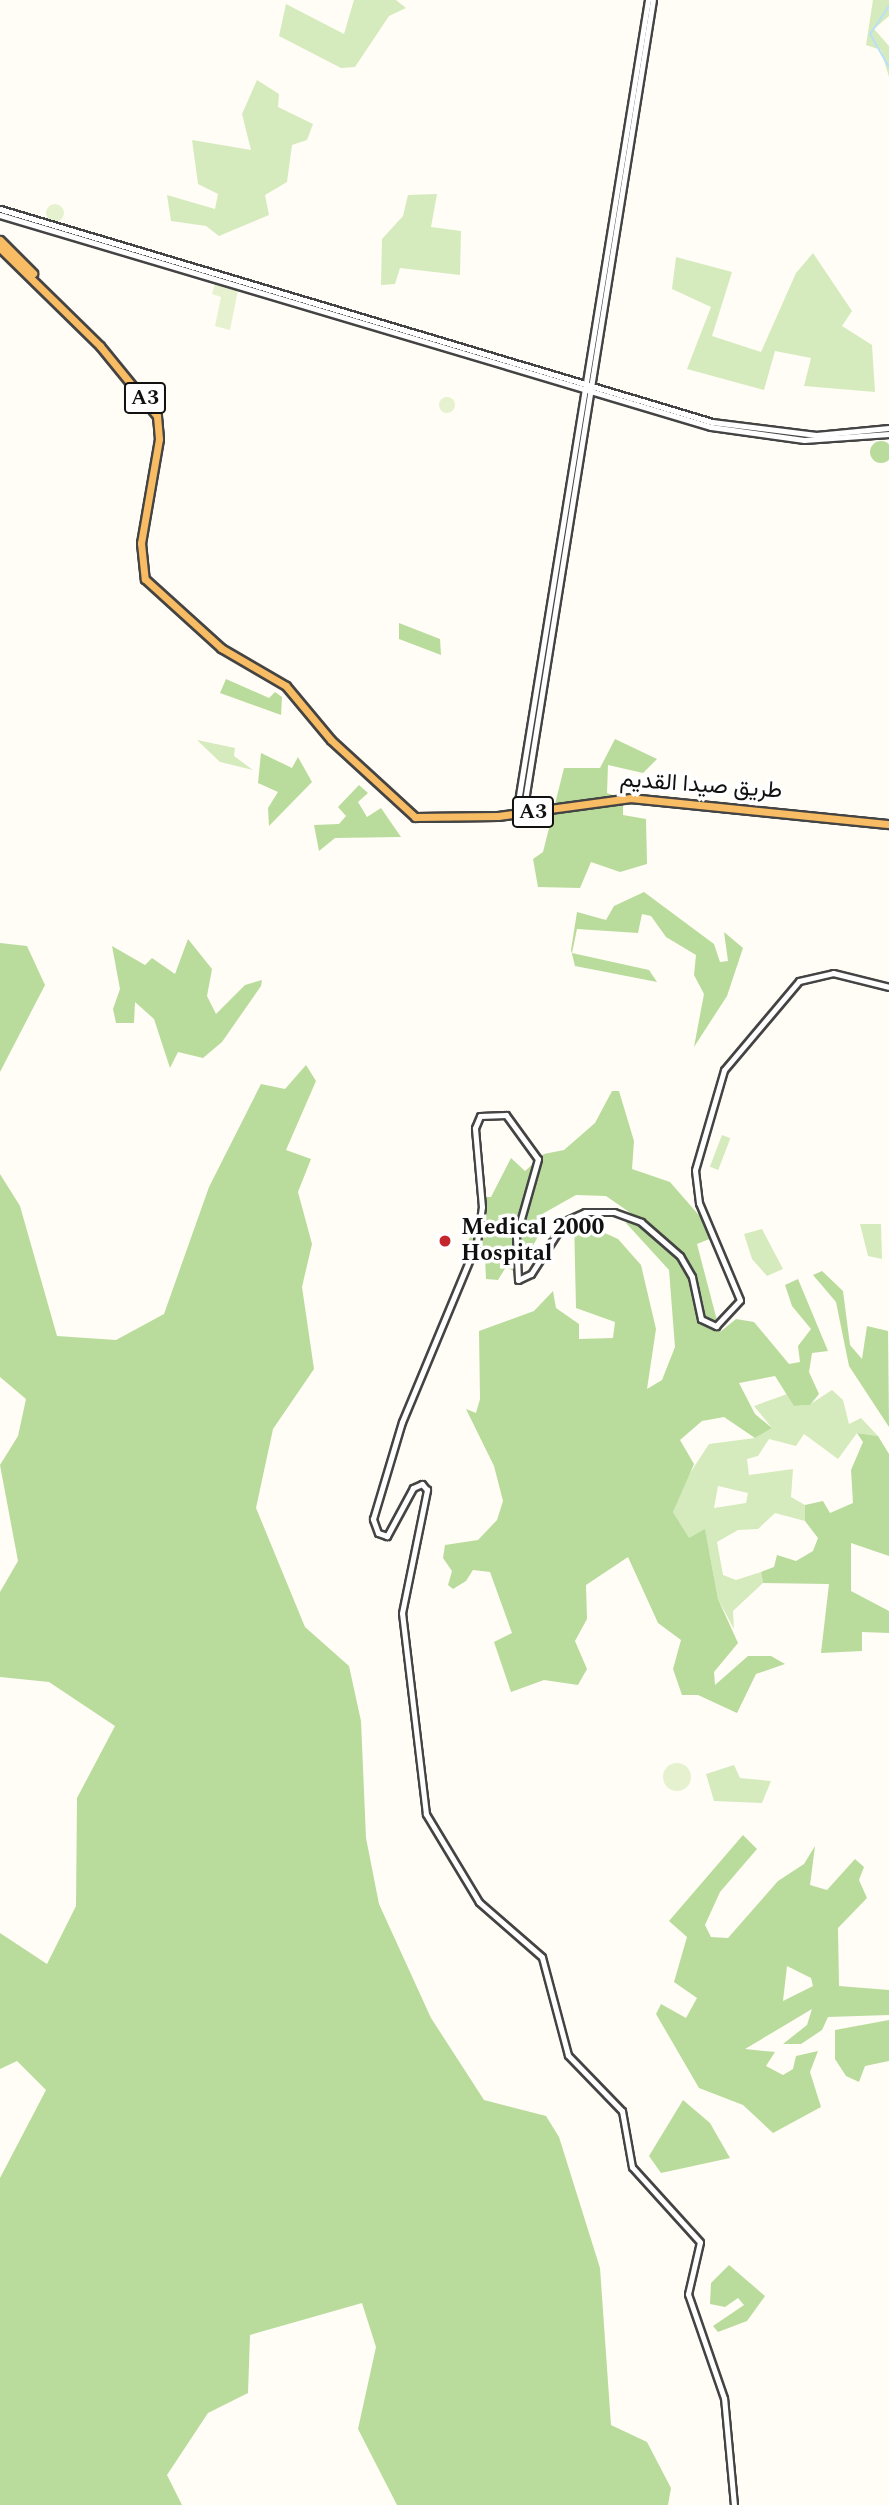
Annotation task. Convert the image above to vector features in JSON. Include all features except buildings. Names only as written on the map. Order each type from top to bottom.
[{"type":"highway","name":"A3","points":[[0,240],[63,308]]},
{"type":"highway","name":"A3","points":[[0,248],[63,308]]},
{"type":"highway","name":"طريق صيدا القديم","points":[[63,308],[132,381],[159,421],[141,543],[145,579],[239,659],[286,686],[321,731],[415,817],[520,813],[631,797],[889,824]]},
{"type":"street","points":[[520,813],[651,0]]},
{"type":"street","points":[[0,209],[589,388],[751,430],[816,435],[889,428]]},
{"type":"street","points":[[0,215],[750,435],[829,440],[889,433]]},
{"type":"street","points":[[734,2505],[724,2398],[688,2294],[701,2255],[697,2235],[632,2167],[622,2111],[568,2055],[542,1957],[479,1902],[426,1814],[402,1613],[427,1490],[422,1484],[412,1488],[387,1536],[378,1533],[373,1519],[402,1422],[477,1242],[482,1207],[475,1128],[480,1116],[506,1115],[538,1159],[520,1214],[515,1277],[527,1279],[565,1221],[585,1212],[614,1212],[641,1222],[680,1256],[692,1277],[701,1319],[716,1325],[740,1300],[699,1203],[695,1170],[724,1070],[799,981],[833,973],[889,987]]},
{"type":"green space","points":[[354,0],[396,0],[406,8],[389,16],[355,67],[341,68],[279,36],[286,4],[344,34]]},
{"type":"green space","points":[[873,0],[889,0],[889,16],[874,29],[889,46],[889,77],[881,50],[866,45]]},
{"type":"green space","points":[[257,80],[279,94],[278,107],[313,124],[307,140],[292,145],[287,182],[265,195],[269,215],[219,236],[206,226],[171,221],[167,195],[215,209],[218,194],[198,184],[192,140],[251,150],[242,114]]},
{"type":"green space","points":[[437,194],[431,227],[461,231],[460,275],[400,268],[395,284],[381,285],[382,239],[403,216],[408,195]]},
{"type":"green space","points":[[55,204],[61,207],[64,213],[61,219],[55,222],[49,219],[46,213],[49,207]]},
{"type":"green space","points":[[813,253],[852,311],[842,326],[872,345],[875,392],[804,386],[811,358],[775,351],[764,390],[687,369],[711,307],[672,289],[676,257],[732,272],[712,336],[761,352],[796,273]]},
{"type":"green space","points":[[215,283],[238,290],[230,330],[215,326],[221,297],[212,294]]},
{"type":"green space","points":[[447,397],[455,405],[447,413],[439,405]]},
{"type":"green space","points":[[881,441],[889,444],[892,452],[889,460],[881,463],[873,460],[870,452],[873,444]]},
{"type":"green space","points":[[399,623],[440,639],[441,655],[399,639]]},
{"type":"green space","points":[[226,679],[269,698],[275,692],[282,697],[281,715],[220,693]]},
{"type":"green space","points":[[615,739],[657,759],[643,773],[608,765],[607,793],[623,799],[623,815],[646,819],[647,864],[620,872],[591,862],[580,888],[538,887],[533,859],[543,852],[564,768],[600,768]]},
{"type":"green space","points":[[197,740],[235,748],[234,756],[253,770],[220,762]]},
{"type":"green space","points":[[261,753],[292,768],[298,757],[312,782],[269,826],[268,808],[278,792],[258,783]]},
{"type":"green space","points":[[359,785],[368,793],[358,802],[367,817],[381,808],[401,837],[335,838],[319,851],[314,825],[339,824],[346,816],[338,807]]},
{"type":"green space","points":[[644,892],[714,944],[720,962],[728,961],[724,932],[743,948],[727,996],[694,1047],[704,994],[694,975],[696,955],[666,937],[651,916],[642,914],[638,933],[577,929],[572,953],[649,970],[657,982],[575,966],[571,950],[577,912],[606,920],[614,906]]},
{"type":"green space","points":[[188,939],[212,969],[207,996],[216,1014],[245,985],[262,980],[261,986],[222,1042],[203,1058],[178,1052],[170,1068],[154,1019],[135,1002],[134,1023],[116,1023],[113,1009],[120,989],[112,946],[145,965],[152,958],[175,974]]},
{"type":"green space","points":[[0,943],[27,946],[45,985],[0,1072]]},
{"type":"green space","points":[[306,1065],[316,1081],[286,1150],[311,1159],[298,1192],[312,1244],[302,1287],[314,1369],[273,1429],[256,1508],[305,1627],[349,1666],[361,1721],[366,1838],[379,1904],[431,2018],[484,2100],[546,2116],[559,2137],[600,2268],[611,2425],[647,2442],[671,2488],[668,2505],[397,2505],[358,2429],[376,2347],[362,2303],[250,2335],[248,2393],[208,2413],[167,2475],[182,2505],[0,2505],[0,2178],[46,2090],[17,2061],[0,2069],[0,1933],[47,1964],[76,1906],[77,1798],[115,1726],[49,1682],[0,1677],[0,1592],[18,1561],[0,1465],[18,1436],[26,1399],[0,1377],[0,1174],[20,1206],[57,1336],[116,1340],[164,1314],[209,1187],[261,1084],[285,1089]]},
{"type":"green space","points":[[612,1091],[619,1091],[634,1141],[632,1169],[670,1182],[717,1236],[697,1244],[720,1332],[736,1319],[754,1322],[789,1364],[800,1362],[798,1346],[811,1329],[792,1306],[785,1285],[798,1279],[828,1351],[812,1353],[809,1372],[819,1394],[810,1405],[794,1406],[775,1376],[739,1383],[755,1414],[772,1428],[755,1438],[724,1417],[702,1421],[680,1440],[694,1464],[673,1512],[689,1538],[705,1529],[718,1599],[738,1643],[714,1672],[715,1685],[748,1656],[771,1656],[785,1664],[756,1674],[737,1713],[698,1695],[682,1695],[673,1669],[681,1640],[658,1623],[628,1557],[586,1585],[587,1619],[575,1641],[587,1669],[578,1685],[544,1680],[511,1692],[494,1642],[512,1633],[490,1572],[473,1570],[466,1581],[453,1589],[448,1585],[452,1571],[443,1558],[445,1545],[478,1540],[497,1520],[503,1501],[494,1466],[466,1409],[476,1413],[480,1399],[479,1331],[534,1311],[553,1291],[556,1308],[579,1324],[579,1339],[613,1338],[615,1322],[576,1308],[574,1219],[618,1239],[641,1265],[656,1329],[647,1389],[662,1380],[675,1347],[669,1270],[626,1223],[632,1214],[606,1196],[576,1195],[544,1213],[531,1227],[539,1235],[517,1273],[506,1267],[498,1280],[486,1279],[485,1258],[467,1246],[482,1197],[491,1197],[511,1158],[525,1171],[544,1154],[564,1150],[595,1123]]},
{"type":"green space","points":[[722,1135],[730,1138],[718,1170],[710,1167]]},
{"type":"green space","points":[[860,1224],[881,1224],[882,1259],[868,1256]]},
{"type":"green space","points":[[762,1229],[783,1269],[767,1276],[752,1259],[744,1234]]},
{"type":"green space","points":[[822,1271],[843,1291],[850,1345],[862,1359],[867,1326],[888,1331],[889,1427],[849,1366],[836,1302],[813,1275]]},
{"type":"green space","points":[[832,1390],[843,1400],[849,1424],[861,1418],[878,1436],[857,1433],[838,1459],[804,1434],[796,1446],[769,1439],[758,1456],[747,1459],[749,1475],[793,1469],[791,1497],[805,1505],[805,1521],[775,1513],[758,1529],[738,1530],[717,1542],[723,1575],[736,1580],[761,1572],[763,1583],[733,1611],[734,1629],[718,1599],[705,1530],[689,1539],[673,1512],[677,1493],[709,1444],[755,1438],[772,1428],[754,1406],[790,1393],[794,1406],[809,1405]],"holes":[[[718,1486],[748,1493],[746,1503],[714,1508]]]},
{"type":"green space","points":[[857,1433],[878,1436],[889,1454],[889,1556],[851,1543],[851,1591],[889,1611],[889,1633],[862,1632],[862,1651],[821,1653],[829,1584],[763,1583],[761,1572],[774,1567],[777,1555],[796,1561],[813,1551],[818,1538],[805,1521],[805,1505],[823,1501],[830,1513],[853,1503],[851,1470],[863,1442]]},
{"type":"green space","points":[[677,1763],[687,1767],[691,1777],[687,1787],[677,1791],[667,1787],[663,1777],[667,1767]]},
{"type":"green space","points":[[734,1765],[740,1778],[771,1781],[762,1803],[714,1801],[706,1774]]},
{"type":"green space","points":[[743,1835],[757,1849],[720,1892],[705,1925],[711,1937],[728,1938],[778,1881],[804,1864],[815,1846],[810,1885],[827,1890],[855,1859],[864,1867],[859,1880],[867,1898],[838,1928],[839,1986],[889,1990],[889,2015],[828,2017],[822,2030],[801,2044],[783,2044],[807,2025],[812,2009],[745,2049],[775,2052],[766,2066],[783,2075],[793,2069],[796,2056],[818,2051],[810,2072],[821,2107],[773,2133],[743,2105],[699,2088],[656,2014],[661,2004],[686,2018],[697,1998],[674,1982],[687,1937],[669,1921]],"holes":[[[787,1966],[811,1978],[813,1986],[783,2001]]]},
{"type":"green space","points":[[889,2020],[889,2061],[865,2066],[859,2082],[846,2076],[835,2059],[835,2030]]},
{"type":"green space","points":[[683,2100],[710,2123],[730,2158],[661,2173],[649,2156]]},
{"type":"green space","points":[[729,2265],[765,2296],[747,2321],[718,2332],[713,2326],[744,2305],[738,2298],[725,2307],[710,2304],[711,2283]]},
{"type":"waterway","points":[[889,6],[870,34],[889,67]]},
{"type":"place","name":"Medical 2000 Hospital","points":[[445,1241]]}]
